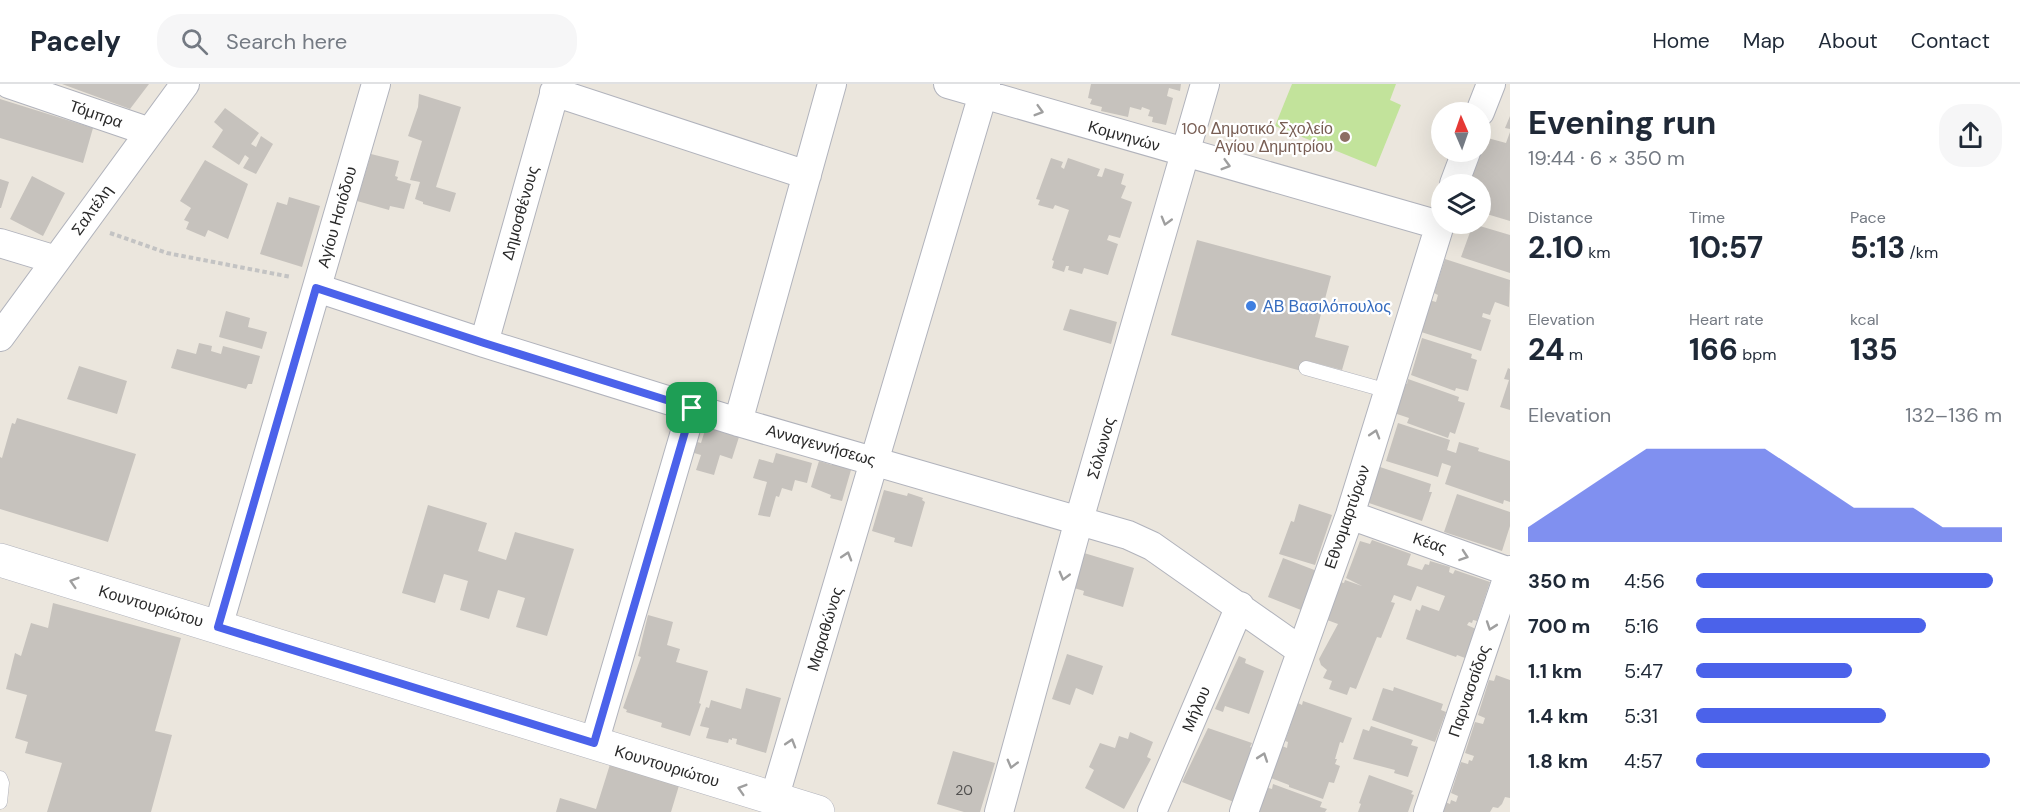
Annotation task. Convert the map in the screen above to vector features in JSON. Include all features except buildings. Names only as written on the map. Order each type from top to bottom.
[{"type":"street","name":"Τόμπρα","points":[[9,84],[150,132]]},
{"type":"street","name":"Σαλτέλη","points":[[0,337],[185,84]]},
{"type":"street","name":"Αγίου Ησιόδου","points":[[218,627],[376,84]]},
{"type":"street","points":[[738,422],[832,84]]},
{"type":"street","name":"Κομνηνών","points":[[948,84],[984,90],[1185,153],[1431,220]]},
{"type":"street","name":"Σόλωνος","points":[[999,812],[1079,520],[1204,84]]},
{"type":"street","points":[[1484,102],[1491,84]]},
{"type":"street","points":[[555,88],[807,175]]},
{"type":"street","name":"Δημοσθένους","points":[[484,343],[555,88]]},
{"type":"street","name":"Μαραθώνος","points":[[774,799],[984,90]]},
{"type":"street","name":"Εθνομαρτύρων","points":[[1244,812],[1350,515],[1436,234]]},
{"type":"street","points":[[0,243],[57,260]]},
{"type":"street","name":"Ανναγεννήσεως","points":[[316,288],[738,422],[1128,535],[1152,546],[1300,650]]},
{"type":"street","points":[[594,743],[692,408]]},
{"type":"street","name":"Κέας","points":[[1350,515],[1510,571]]},
{"type":"street","name":"Κουντουριώτου","points":[[0,560],[818,812]]},
{"type":"street","name":"Παρνασσίδος","points":[[1428,812],[1510,571]]},
{"type":"street","name":"Μήλου","points":[[1152,812],[1240,606]]},
{"type":"lane","points":[[1306,368],[1388,392]]},
{"type":"lane","points":[[0,778],[2,793],[0,802]]},
{"type":"path","points":[[84,222],[135,243],[167,253],[299,279],[316,288]]},
{"type":"green space","points":[[1292,84],[1396,84],[1390,100],[1401,105],[1376,167],[1275,126]]},
{"type":"place","name":"10ο Δημοτικό Σχολείο Αγίου Δημητρίου","points":[[1345,137]]},
{"type":"place","name":"ΑΒ Βασιλόπουλος","points":[[1251,306]]},
{"type":"route","points":[[316,288],[692,408],[594,743],[218,627],[316,288]]}]
